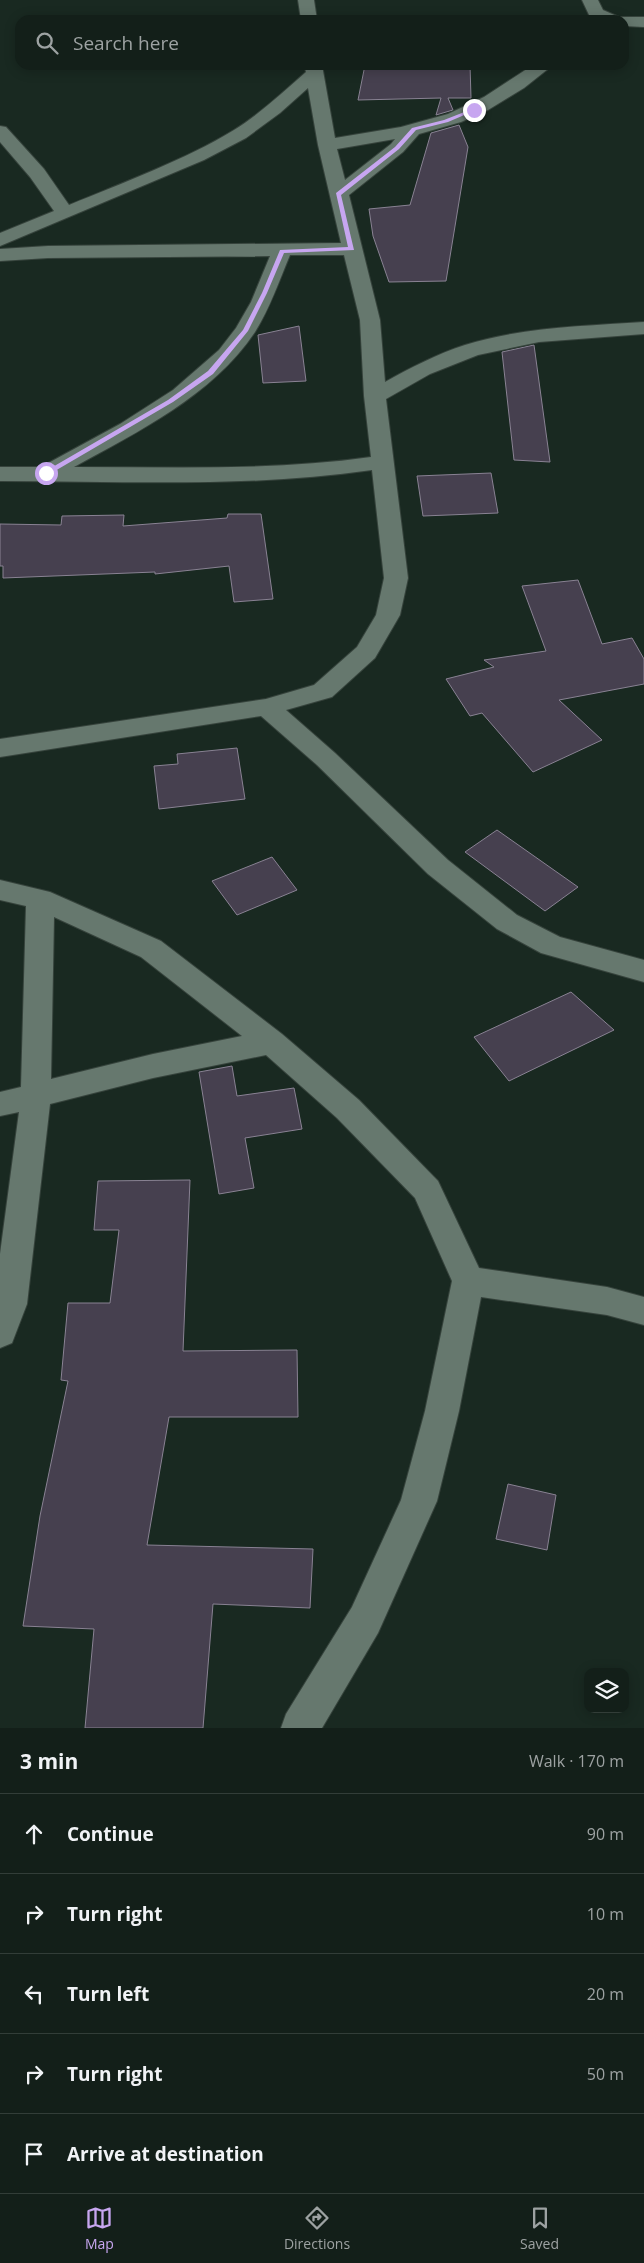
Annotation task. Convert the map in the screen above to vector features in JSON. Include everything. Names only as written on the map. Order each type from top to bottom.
[{"type":"street","points":[[306,0],[308,15]]},
{"type":"street","points":[[590,0],[596,13],[599,15]]},
{"type":"street","points":[[629,21],[644,22]]},
{"type":"street","points":[[0,240],[198,156],[240,134],[274,109],[313,70]]},
{"type":"street","points":[[0,748],[266,707],[323,691],[366,652],[388,615],[396,578],[374,396],[370,320],[327,145],[314,70]]},
{"type":"street","points":[[327,145],[414,129],[446,121],[474,110],[537,70]]},
{"type":"street","points":[[338,194],[397,148],[414,129]]},
{"type":"street","points":[[0,131],[37,173],[65,213]]},
{"type":"street","points":[[0,255],[48,252],[162,250],[282,251],[352,249]]},
{"type":"street","points":[[46,473],[171,401],[211,372],[245,331],[282,251]]},
{"type":"street","points":[[374,396],[423,370],[472,350],[539,336],[644,328]]},
{"type":"street","points":[[0,474],[262,474],[320,471],[382,462]]},
{"type":"street","points":[[266,707],[326,759],[438,867],[508,922],[551,945],[644,971]]},
{"type":"street","points":[[0,890],[40,899],[151,949],[271,1042],[348,1109],[427,1190],[468,1281],[442,1411],[419,1501],[365,1620],[300,1728]]},
{"type":"street","points":[[0,1332],[10,1304],[36,1095],[40,899]]},
{"type":"street","points":[[0,1104],[152,1066],[271,1042]]},
{"type":"street","points":[[468,1281],[607,1301],[644,1311]]},
{"type":"building","points":[[364,70],[470,70],[471,98],[448,98],[453,110],[436,115],[441,98],[358,100]]},
{"type":"building","points":[[459,125],[468,147],[446,281],[389,282],[373,236],[369,209],[410,205],[431,133]]},
{"type":"building","points":[[299,326],[306,381],[263,383],[258,335]]},
{"type":"building","points":[[534,345],[550,462],[514,460],[502,352]]},
{"type":"building","points":[[491,473],[498,513],[423,516],[417,476]]},
{"type":"building","points":[[228,514],[261,514],[273,599],[234,602],[229,566],[155,574],[155,572],[3,578],[3,566],[0,566],[0,524],[61,525],[62,516],[124,515],[123,526],[227,518]]},
{"type":"building","points":[[578,580],[602,644],[632,638],[644,659],[644,684],[559,700],[602,740],[533,772],[482,713],[470,716],[446,679],[494,667],[484,660],[546,651],[522,586]]},
{"type":"building","points":[[237,748],[245,799],[159,809],[154,766],[178,764],[177,754]]},
{"type":"building","points":[[497,830],[578,887],[545,911],[465,852]]},
{"type":"building","points":[[272,857],[297,890],[237,915],[212,881]]},
{"type":"building","points":[[571,992],[614,1030],[509,1081],[474,1037]]},
{"type":"building","points":[[232,1066],[237,1096],[294,1088],[302,1129],[245,1138],[254,1188],[219,1194],[199,1072]]},
{"type":"building","points":[[190,1180],[183,1351],[297,1350],[298,1417],[169,1417],[147,1545],[313,1549],[310,1608],[213,1604],[203,1728],[85,1728],[94,1629],[23,1626],[40,1516],[68,1381],[61,1380],[68,1303],[110,1303],[119,1230],[94,1230],[98,1181]]},
{"type":"building","points":[[508,1484],[556,1495],[547,1550],[496,1539]]},
{"type":"route","points":[[46,473],[171,401],[211,372],[245,331],[282,251],[352,249],[338,194],[397,148],[414,129],[446,121],[474,110]]}]
